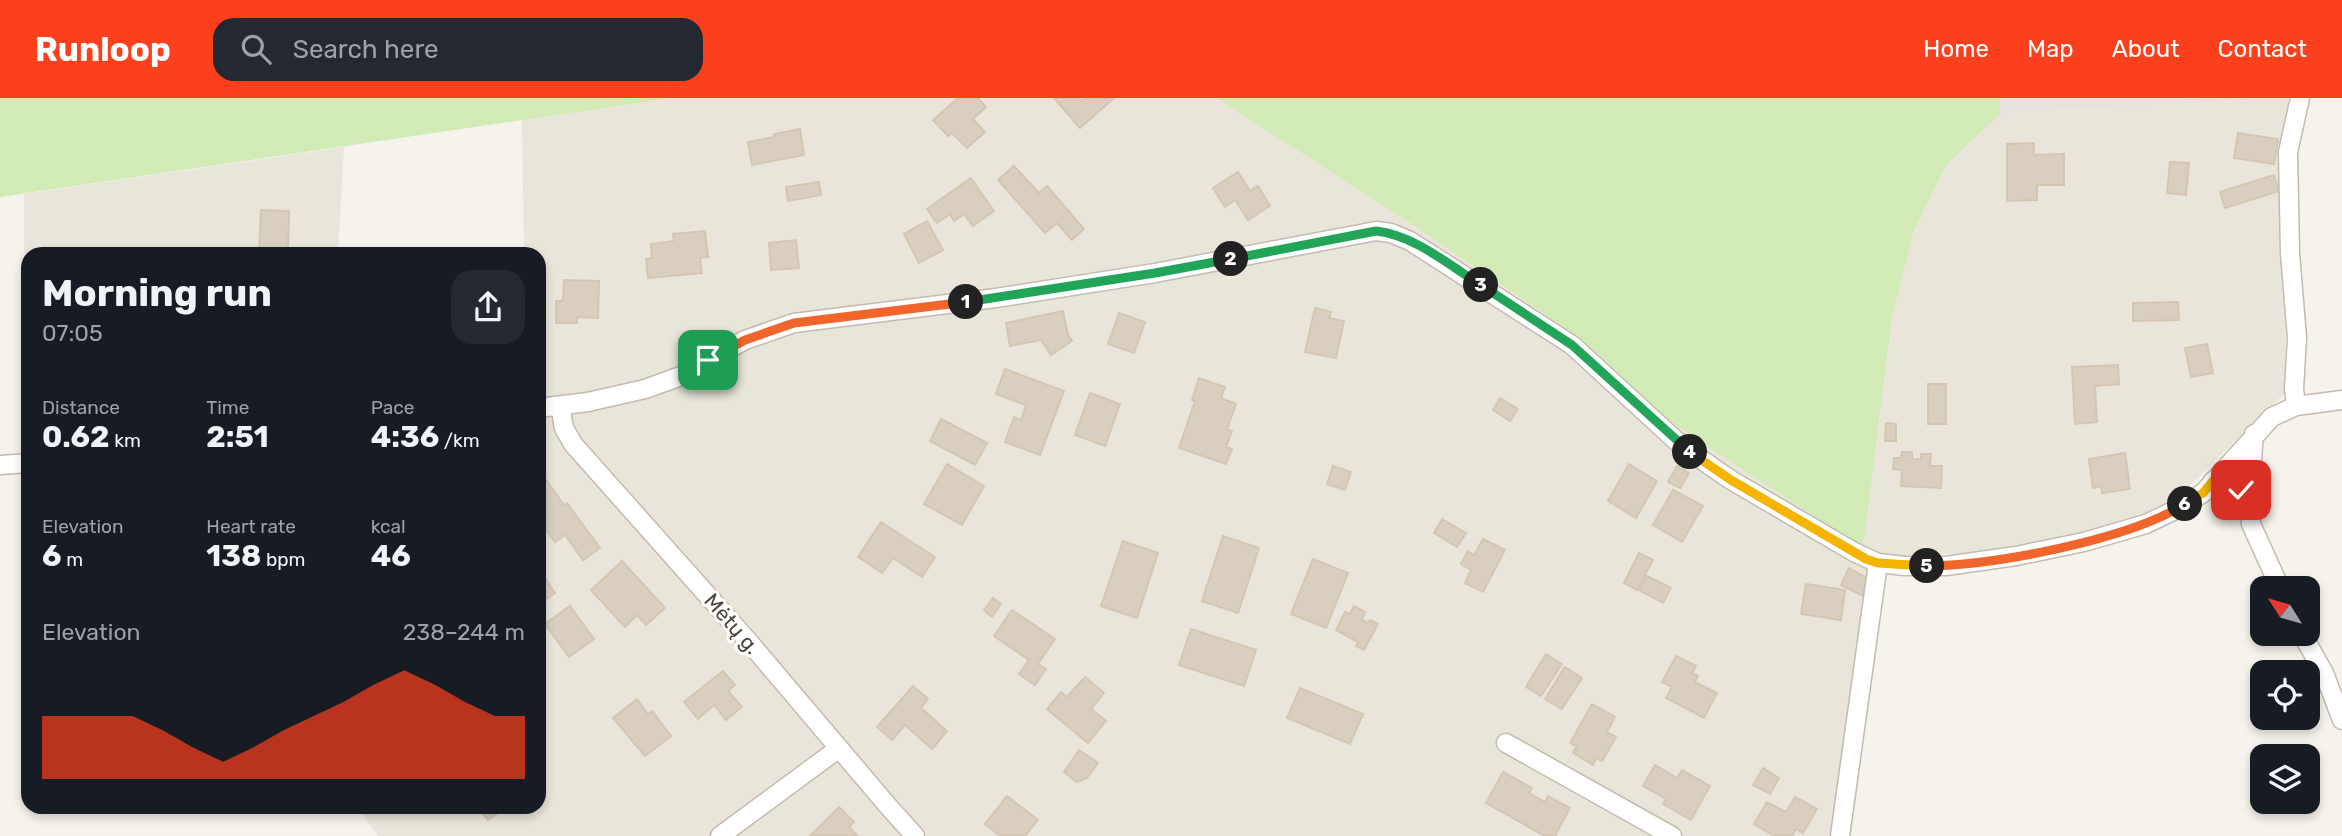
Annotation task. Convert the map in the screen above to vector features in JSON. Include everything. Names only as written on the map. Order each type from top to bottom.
[{"type":"street","points":[[2296,406],[2294,389],[2298,338],[2290,253],[2288,152],[2300,98]]},
{"type":"street","points":[[546,407],[645,389],[681,376],[745,340],[794,323],[996,298],[1166,271],[1376,231],[1391,233],[1422,248],[1572,345],[1682,447],[1854,552],[1878,563],[1946,566],[2016,556],[2084,542],[2146,524],[2203,493],[2272,417],[2296,406],[2342,400]]},
{"type":"street","name":"Mėtų g.","points":[[560,406],[564,428],[573,444],[749,642],[915,836]]},
{"type":"street","points":[[2254,434],[2249,498],[2251,524],[2275,576]]},
{"type":"street","points":[[0,466],[21,464]]},
{"type":"street","points":[[2213,481],[2228,482],[2249,498]]},
{"type":"street","points":[[1840,836],[1878,563]]},
{"type":"street","points":[[2309,646],[2324,673],[2342,720]]},
{"type":"street","points":[[1506,743],[1672,836]]},
{"type":"street","points":[[720,836],[838,748]]},
{"type":"shaded area","points":[[672,98],[1216,98],[1407,221],[1580,338],[1672,423],[1863,547],[1892,318],[1914,231],[1946,165],[2000,114],[2288,98],[2285,393],[2172,503],[2083,535],[1983,553],[1887,556],[1851,836],[378,836],[362,814],[546,814],[546,247],[524,247],[522,120]]},
{"type":"shaded area","points":[[2000,98],[2289,98],[2000,114]]},
{"type":"shaded area","points":[[344,147],[338,247],[24,247],[24,194]]},
{"type":"green space","points":[[0,98],[672,98],[0,197]]},
{"type":"green space","points":[[1216,98],[2000,98],[2000,114],[1946,165],[1914,231],[1892,318],[1863,548],[1672,423],[1580,338],[1407,221]]},
{"type":"building","points":[[958,98],[978,98],[986,107],[973,119],[985,132],[967,148],[952,133],[948,136],[933,120]]},
{"type":"building","points":[[1054,98],[1080,98],[1082,101],[1085,98],[1114,98],[1080,128]]},
{"type":"building","points":[[800,129],[804,155],[752,165],[748,142]]},
{"type":"building","points":[[2238,133],[2278,139],[2274,164],[2234,158]]},
{"type":"building","points":[[2034,143],[2034,155],[2064,154],[2064,185],[2037,185],[2037,200],[2007,201],[2007,144]]},
{"type":"building","points":[[2170,162],[2189,163],[2186,195],[2167,193]]},
{"type":"building","points":[[1014,166],[1039,193],[1047,186],[1084,229],[1072,240],[1057,223],[1045,233],[998,180]]},
{"type":"building","points":[[1238,172],[1250,191],[1258,186],[1270,206],[1248,220],[1235,200],[1225,207],[1213,188]]},
{"type":"building","points":[[2274,175],[2279,191],[2225,208],[2220,192]]},
{"type":"building","points":[[971,178],[994,211],[973,226],[964,214],[954,221],[950,214],[937,223],[927,209]]},
{"type":"building","points":[[819,182],[821,195],[788,201],[786,187]]},
{"type":"building","points":[[261,210],[289,211],[288,247],[259,247]]},
{"type":"building","points":[[927,221],[943,250],[919,263],[904,234]]},
{"type":"building","points":[[705,231],[708,257],[700,258],[702,273],[648,278],[646,259],[652,258],[651,244],[674,241],[673,234]]},
{"type":"building","points":[[796,240],[799,268],[771,270],[769,243]]},
{"type":"building","points":[[564,280],[599,281],[598,318],[577,317],[577,323],[556,323],[556,301],[563,301]]},
{"type":"building","points":[[2178,302],[2179,320],[2133,321],[2133,303]]},
{"type":"building","points":[[1315,308],[1331,312],[1329,318],[1344,321],[1336,358],[1305,352]]},
{"type":"building","points":[[1063,311],[1068,335],[1072,341],[1051,355],[1041,340],[1010,346],[1006,323]]},
{"type":"building","points":[[1119,313],[1145,322],[1134,353],[1108,344]]},
{"type":"building","points":[[2207,344],[2213,373],[2191,377],[2185,348]]},
{"type":"building","points":[[2118,365],[2119,384],[2095,386],[2097,422],[2075,424],[2072,367]]},
{"type":"building","points":[[1005,369],[1064,391],[1040,455],[1005,442],[1014,417],[1021,420],[1026,405],[996,394]]},
{"type":"building","points":[[1199,378],[1225,387],[1221,398],[1236,404],[1227,429],[1232,431],[1226,447],[1232,449],[1226,464],[1179,448],[1195,401],[1192,400]]},
{"type":"building","points":[[1928,384],[1946,384],[1946,424],[1928,424]]},
{"type":"building","points":[[1090,393],[1120,404],[1105,446],[1075,435]]},
{"type":"building","points":[[1500,398],[1518,409],[1510,421],[1493,410]]},
{"type":"building","points":[[941,419],[987,443],[975,465],[930,441]]},
{"type":"building","points":[[1886,423],[1896,424],[1896,441],[1885,441]]},
{"type":"building","points":[[1902,452],[1912,452],[1912,459],[1921,459],[1921,454],[1931,454],[1930,466],[1942,466],[1941,488],[1901,486],[1902,470],[1893,469],[1894,458],[1901,458]]},
{"type":"building","points":[[2125,453],[2130,489],[2102,493],[2101,486],[2093,488],[2089,459]]},
{"type":"building","points":[[947,464],[984,486],[962,525],[924,504]]},
{"type":"building","points":[[1629,464],[1657,481],[1636,518],[1608,501]]},
{"type":"building","points":[[1333,466],[1351,472],[1345,490],[1327,484]]},
{"type":"building","points":[[1677,466],[1689,473],[1680,488],[1668,482]]},
{"type":"building","points":[[546,480],[600,548],[583,560],[565,535],[555,542],[546,530]]},
{"type":"building","points":[[1673,490],[1703,506],[1682,542],[1653,525]]},
{"type":"building","points":[[1442,519],[1466,533],[1457,547],[1434,533]]},
{"type":"building","points":[[881,522],[935,557],[922,577],[893,558],[882,573],[858,557]]},
{"type":"building","points":[[1223,536],[1259,548],[1238,613],[1202,601]]},
{"type":"building","points":[[1483,539],[1505,550],[1483,592],[1465,583],[1471,570],[1461,564],[1468,551],[1474,555]]},
{"type":"building","points":[[1123,541],[1158,553],[1137,618],[1101,606]]},
{"type":"building","points":[[1639,553],[1653,560],[1637,590],[1624,583]]},
{"type":"building","points":[[1313,559],[1348,573],[1326,628],[1291,614]]},
{"type":"building","points":[[622,561],[665,608],[646,625],[637,615],[625,627],[591,590]]},
{"type":"building","points":[[1849,568],[1867,578],[1863,596],[1841,585]]},
{"type":"building","points":[[1647,576],[1671,588],[1663,603],[1639,590]]},
{"type":"building","points":[[546,580],[555,593],[546,599]]},
{"type":"building","points":[[1806,584],[1845,590],[1841,620],[1801,614]]},
{"type":"building","points":[[993,598],[1001,604],[992,617],[984,610]]},
{"type":"building","points":[[570,606],[594,639],[569,657],[546,623]]},
{"type":"building","points":[[1354,606],[1365,612],[1362,620],[1378,624],[1364,650],[1356,646],[1358,642],[1336,630],[1345,612],[1350,614]]},
{"type":"building","points":[[1012,610],[1055,639],[1038,664],[1046,669],[1035,685],[1019,674],[1029,660],[994,636]]},
{"type":"building","points":[[1191,629],[1256,650],[1244,686],[1179,665]]},
{"type":"building","points":[[1546,654],[1562,664],[1541,696],[1526,687]]},
{"type":"building","points":[[1676,656],[1696,666],[1692,673],[1698,676],[1695,682],[1717,693],[1704,718],[1666,698],[1672,687],[1662,682]]},
{"type":"building","points":[[1565,667],[1582,678],[1562,709],[1545,699]]},
{"type":"building","points":[[723,671],[735,685],[728,691],[742,707],[726,720],[714,705],[698,719],[684,702]]},
{"type":"building","points":[[1085,677],[1104,693],[1091,709],[1106,721],[1088,743],[1047,709],[1061,692],[1067,697]]},
{"type":"building","points":[[913,686],[928,699],[921,708],[947,731],[932,749],[905,725],[892,740],[877,727]]},
{"type":"building","points":[[1300,688],[1363,714],[1350,744],[1287,718]]},
{"type":"building","points":[[637,699],[648,714],[652,711],[671,736],[645,756],[613,718]]},
{"type":"building","points":[[1592,704],[1615,717],[1607,732],[1616,737],[1602,761],[1596,758],[1593,765],[1573,753],[1577,746],[1570,743]]},
{"type":"building","points":[[1079,750],[1098,763],[1087,778],[1077,782],[1064,772]]},
{"type":"building","points":[[1655,765],[1677,778],[1682,770],[1710,786],[1691,820],[1663,804],[1666,799],[1643,786]]},
{"type":"building","points":[[1763,768],[1779,778],[1770,794],[1753,785]]},
{"type":"building","points":[[1503,772],[1532,788],[1529,793],[1545,802],[1548,796],[1570,808],[1555,836],[1545,836],[1486,803]]},
{"type":"building","points":[[1007,796],[1038,820],[1025,836],[1000,836],[985,824]]},
{"type":"building","points":[[1795,797],[1817,809],[1803,833],[1796,829],[1792,836],[1774,836],[1754,824],[1767,802],[1786,812]]},
{"type":"building","points":[[839,807],[854,822],[849,827],[858,836],[810,836]]},
{"type":"building","points":[[483,814],[496,814],[488,820]]},
{"type":"route","points":[[708,360],[745,340],[794,323],[996,298],[1155,273],[1376,231],[1391,233],[1410,241],[1572,345],[1682,447],[1731,480],[1866,559],[1878,563],[1946,566],[2016,556],[2084,542],[2146,524],[2203,493],[2213,481],[2228,482],[2241,490]]}]
